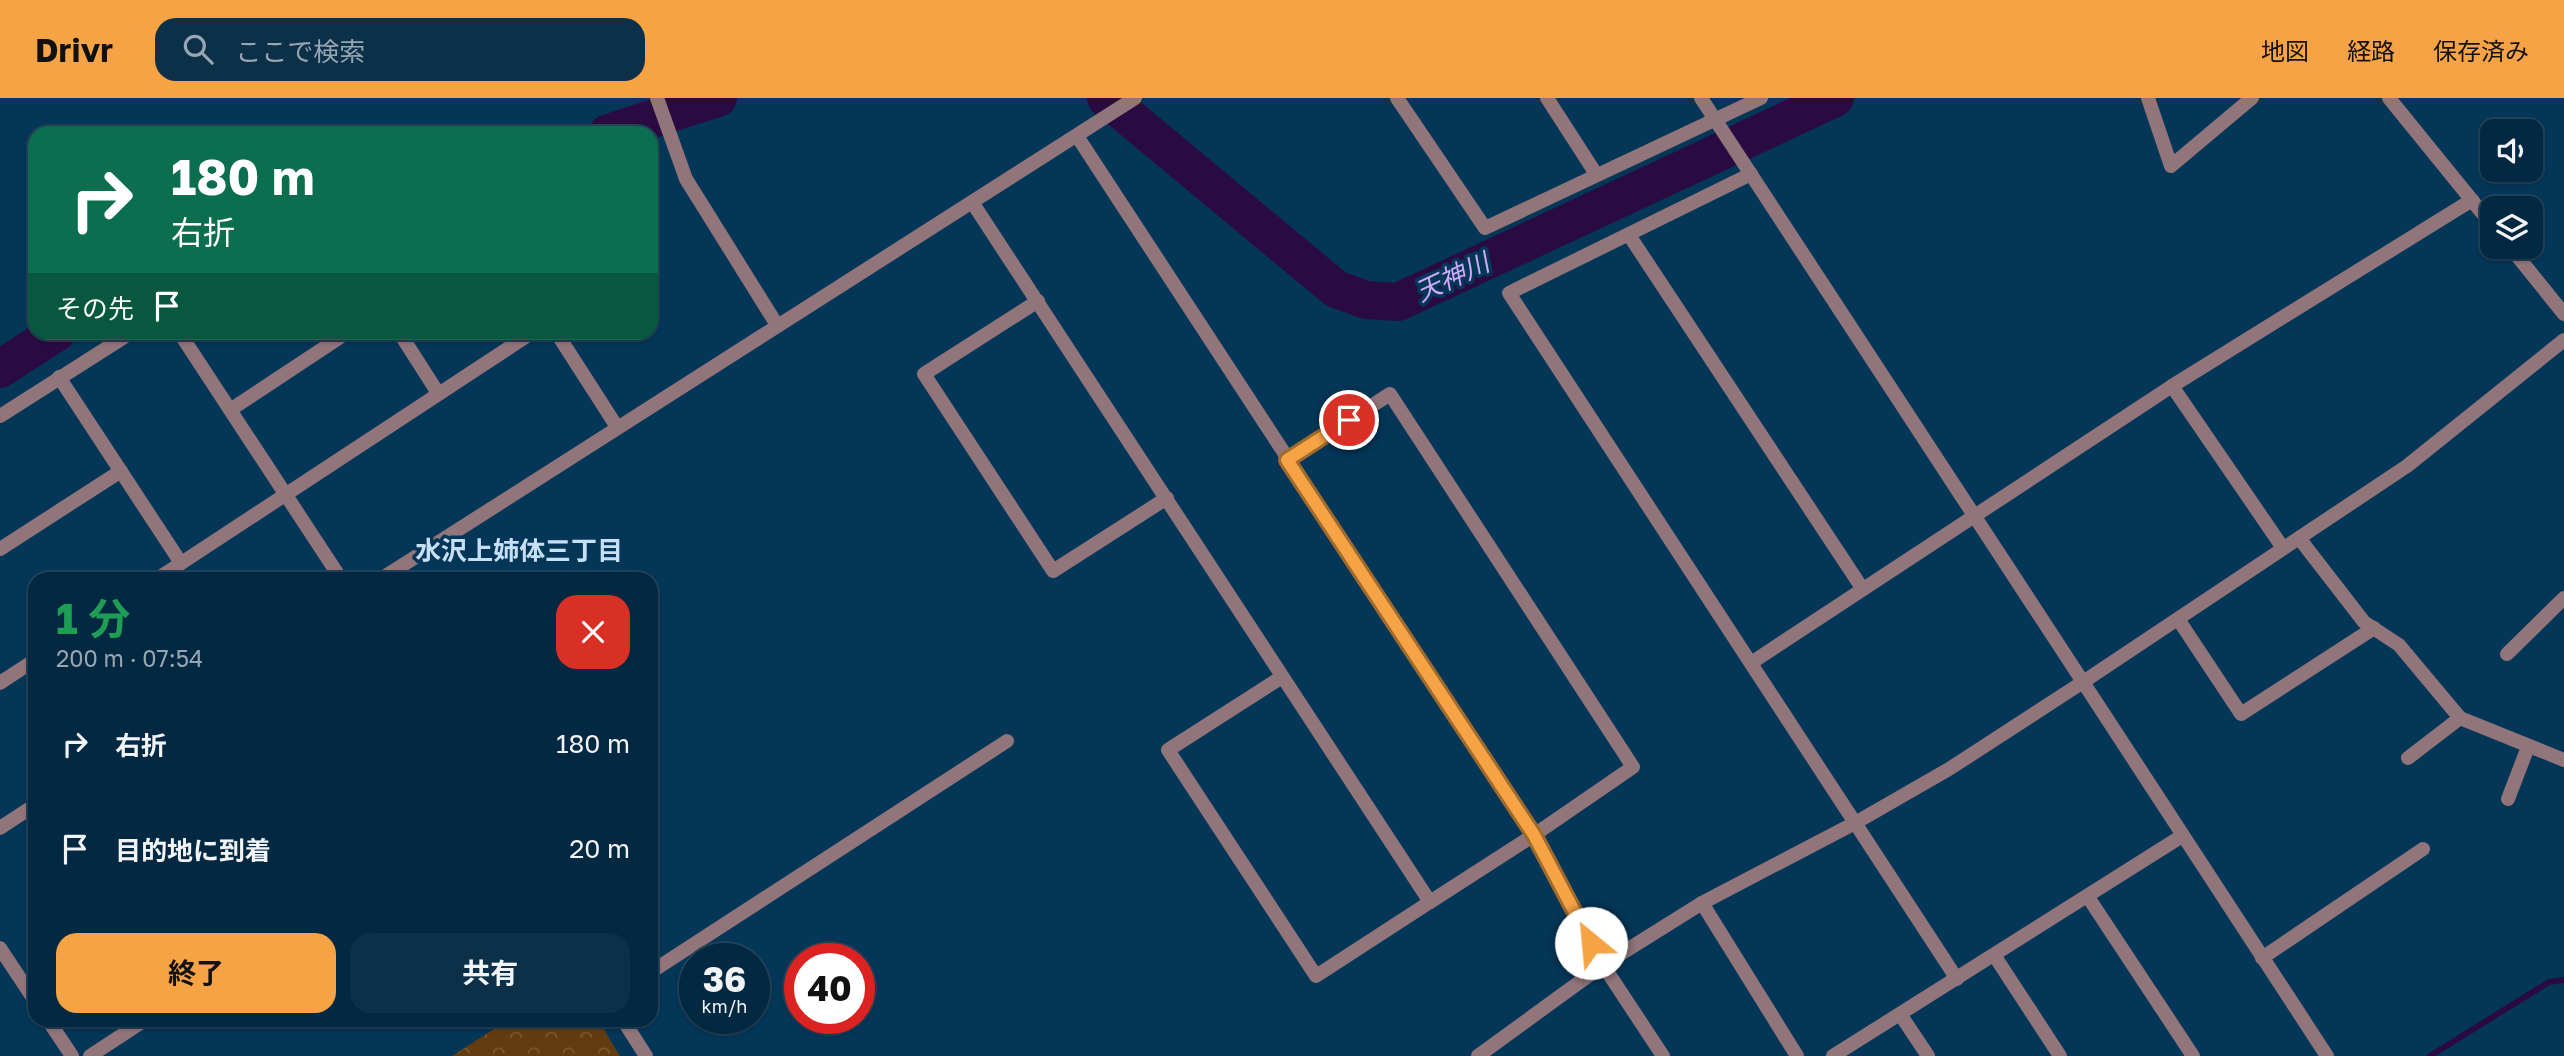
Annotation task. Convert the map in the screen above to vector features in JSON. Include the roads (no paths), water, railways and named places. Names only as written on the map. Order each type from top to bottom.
[{"type":"street","points":[[657,98],[686,179],[777,325]]},
{"type":"street","points":[[393,572],[1135,98]]},
{"type":"street","points":[[1397,98],[1485,228],[1760,98]]},
{"type":"street","points":[[1546,98],[1597,174]]},
{"type":"street","points":[[1701,98],[2327,1056]]},
{"type":"street","points":[[2148,98],[2171,166],[2252,98]]},
{"type":"street","points":[[2389,98],[2480,210]]},
{"type":"street","points":[[1077,136],[1534,835],[1603,965],[1663,1056]]},
{"type":"street","points":[[1751,174],[1509,293],[1957,978]]},
{"type":"street","points":[[1751,663],[2172,386],[2472,200]]},
{"type":"street","points":[[972,202],[1430,902]]},
{"type":"street","points":[[1629,235],[1862,588]]},
{"type":"street","points":[[2520,259],[2564,314]]},
{"type":"street","points":[[1038,301],[924,374],[1054,571],[1167,498]]},
{"type":"street","points":[[0,416],[119,340]]},
{"type":"street","points":[[184,340],[336,572]]},
{"type":"street","points":[[230,410],[336,340]]},
{"type":"street","points":[[404,340],[438,393]]},
{"type":"street","points":[[168,572],[521,340]]},
{"type":"street","points":[[561,340],[617,427]]},
{"type":"street","points":[[1478,1056],[1603,965],[1703,903],[1855,823],[1949,769],[2083,682],[2407,466],[2564,340]]},
{"type":"street","points":[[59,377],[181,563]]},
{"type":"street","points":[[2172,386],[2283,548]]},
{"type":"street","points":[[1282,677],[1168,750],[1316,976],[1534,835],[1633,767],[1390,394],[1287,460]]},
{"type":"street","points":[[0,549],[121,471]]},
{"type":"street","points":[[2299,538],[2364,621],[2399,645],[2460,719],[2564,760]]},
{"type":"street","points":[[2507,654],[2564,598]]},
{"type":"street","points":[[2178,619],[2241,715],[2374,628]]},
{"type":"street","points":[[0,683],[28,665]]},
{"type":"street","points":[[2408,758],[2460,719]]},
{"type":"street","points":[[658,967],[1007,741]]},
{"type":"street","points":[[2508,799],[2528,747]]},
{"type":"street","points":[[0,828],[28,810]]},
{"type":"street","points":[[1833,1056],[2182,836]]},
{"type":"street","points":[[2262,958],[2423,849]]},
{"type":"street","points":[[2088,897],[2193,1056]]},
{"type":"street","points":[[1703,903],[1797,1056]]},
{"type":"street","points":[[0,948],[28,990]]},
{"type":"street","points":[[1994,955],[2060,1056]]},
{"type":"street","points":[[1900,1014],[1928,1056]]},
{"type":"street","points":[[53,1027],[72,1056]]},
{"type":"street","points":[[90,1056],[134,1027]]},
{"type":"street","points":[[627,1027],[646,1056]]},
{"type":"waterway","name":"天神川","points":[[630,126],[718,98]]},
{"type":"waterway","name":"天神川","points":[[1106,98],[1336,289],[1366,300],[1398,302],[1835,98]]},
{"type":"waterway","name":"天神川","points":[[0,369],[45,340]]},
{"type":"waterway","points":[[2430,1056],[2549,982],[2564,980]]},
{"type":"district","name":"水沢上姉体三丁目","points":[[519,550]]}]
